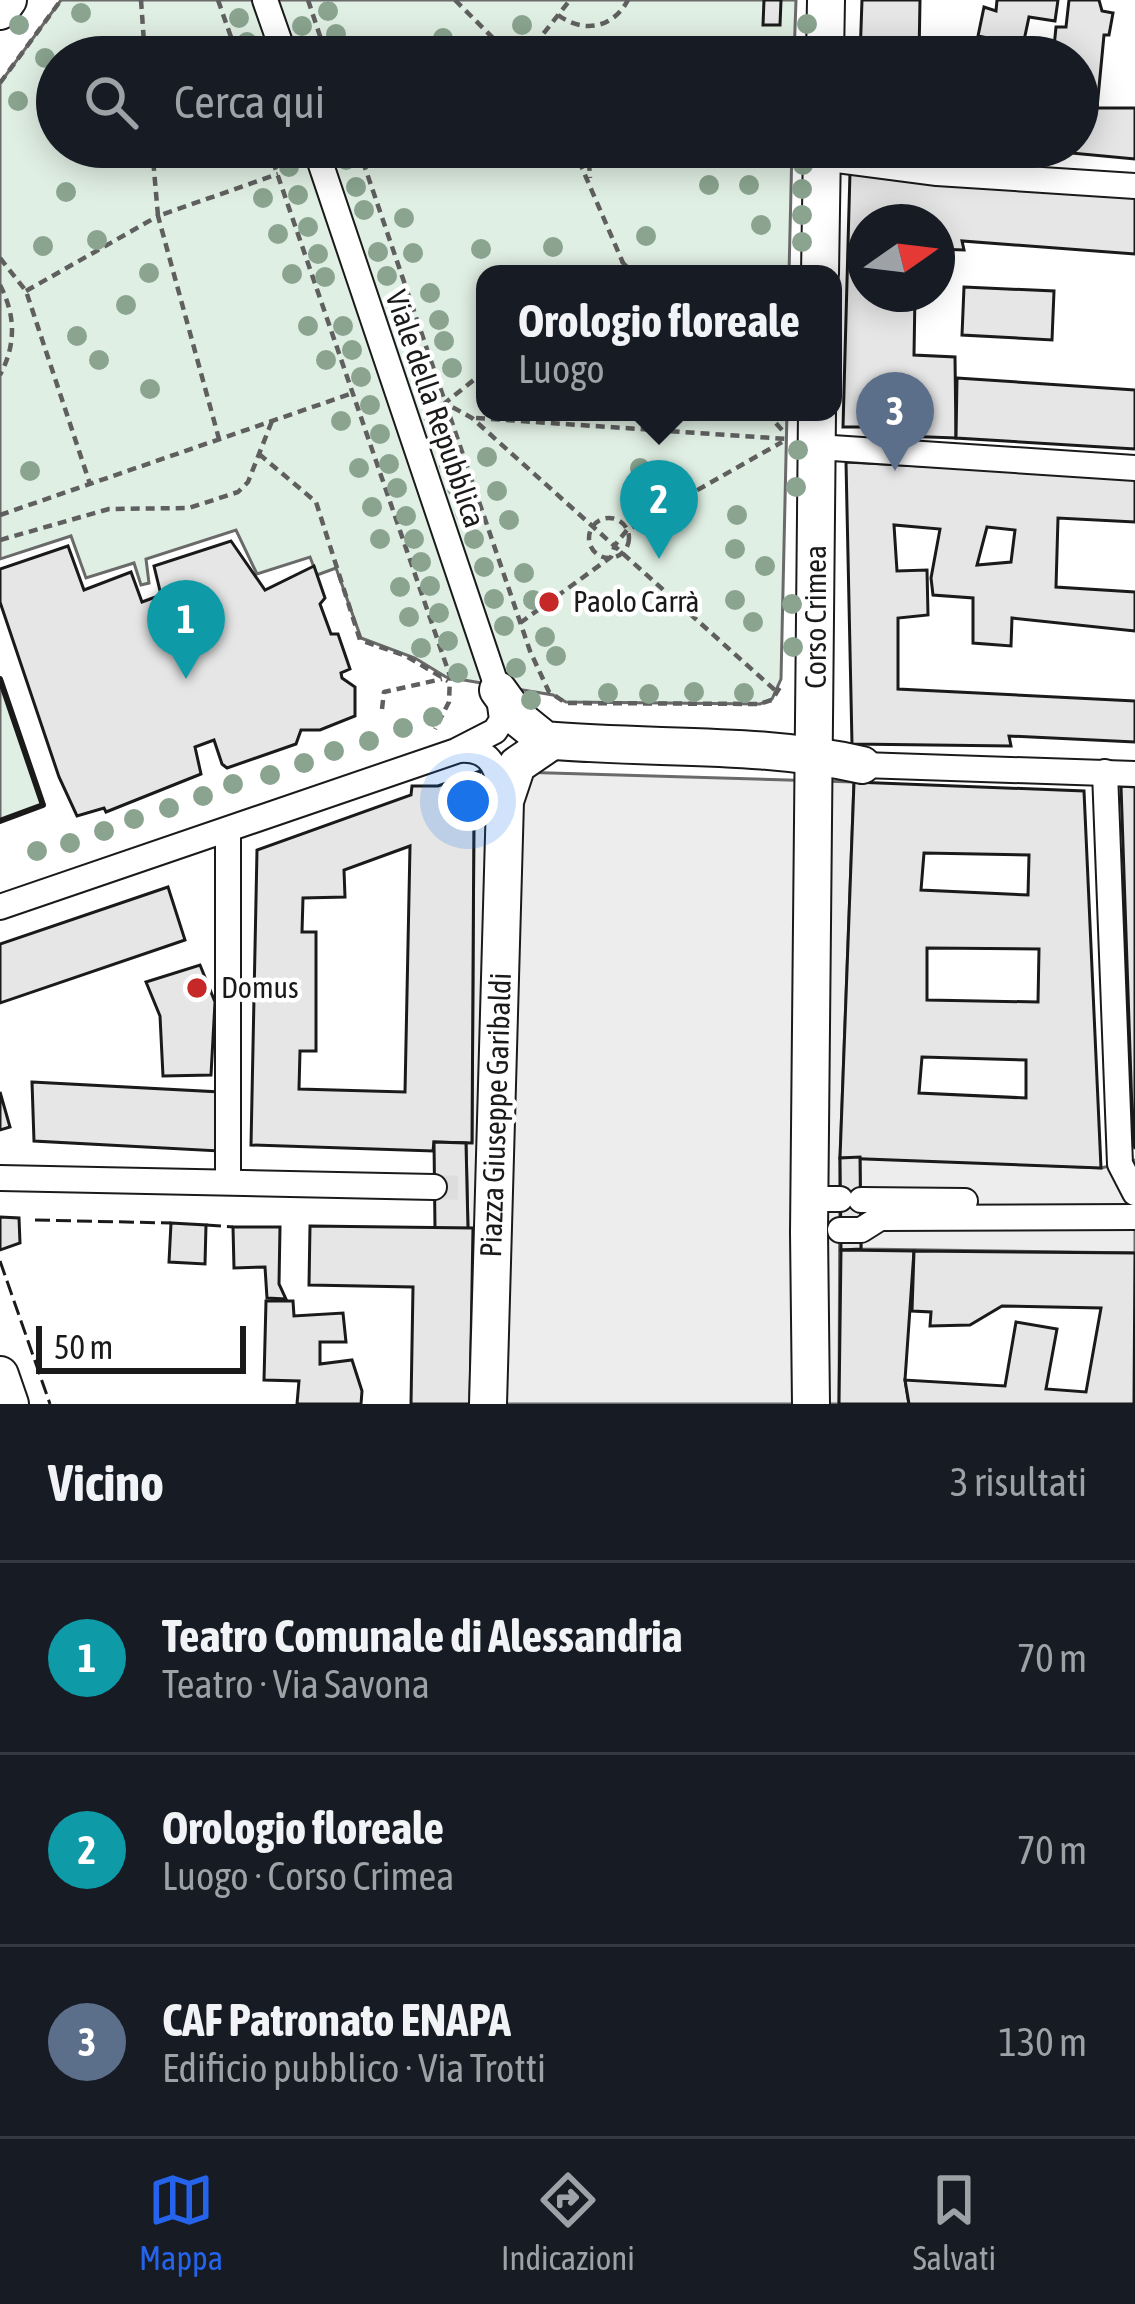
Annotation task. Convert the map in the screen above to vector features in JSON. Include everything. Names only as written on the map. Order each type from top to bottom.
[{"type":"street","points":[[0,11],[8,0]]},
{"type":"street","points":[[266,0],[278,36]]},
{"type":"street","points":[[825,36],[826,0]]},
{"type":"street","name":"Viale della Repubblica","points":[[322,168],[498,690]]},
{"type":"street","points":[[820,265],[822,168]]},
{"type":"street","points":[[910,168],[1135,186]]},
{"type":"street","points":[[802,433],[1135,469]]},
{"type":"street","name":"Corso Crimea","points":[[802,433],[815,696],[815,822],[837,1199],[811,1404]]},
{"type":"street","points":[[498,690],[529,730],[552,741],[758,749],[815,754],[862,765],[1135,774]]},
{"type":"street","points":[[0,907],[456,751],[499,726],[503,708],[498,690]]},
{"type":"street","points":[[758,749],[802,729],[815,696]]},
{"type":"street","name":"Piazza Giuseppe Garibaldi","points":[[488,1404],[503,826],[511,773],[527,755],[552,741]]},
{"type":"street","points":[[456,751],[479,752],[494,764],[503,826]]},
{"type":"street","points":[[1105,772],[1120,1164],[1105,1209]]},
{"type":"street","points":[[228,831],[228,1182]]},
{"type":"street","points":[[840,1230],[861,1230],[880,1218],[1105,1209],[1135,1197],[1120,1164]]},
{"type":"street","points":[[0,1178],[434,1187]]},
{"type":"street","points":[[467,1188],[485,1197],[492,1256]]},
{"type":"street","points":[[837,1199],[1105,1209],[1135,1217]]},
{"type":"street","points":[[0,1375],[10,1404]]},
{"type":"path","points":[[0,82],[61,0]]},
{"type":"path","points":[[141,0],[144,36]]},
{"type":"path","points":[[218,0],[231,36]]},
{"type":"path","points":[[308,0],[320,36]]},
{"type":"path","points":[[456,0],[491,36]]},
{"type":"path","points":[[542,36],[570,0]]},
{"type":"path","points":[[558,15],[574,25],[601,25],[618,15],[628,0]]},
{"type":"path","points":[[154,168],[158,216],[219,439]]},
{"type":"path","points":[[276,168],[449,683],[446,711],[431,733]]},
{"type":"path","points":[[365,168],[543,681],[561,702],[759,704],[772,700],[782,678]]},
{"type":"path","points":[[583,168],[621,265]]},
{"type":"path","points":[[587,168],[595,195]]},
{"type":"path","points":[[26,291],[158,216],[278,175]]},
{"type":"path","points":[[0,258],[26,291],[90,484]]},
{"type":"path","points":[[0,285],[14,331],[0,376]]},
{"type":"path","points":[[445,403],[476,378]]},
{"type":"path","points":[[0,515],[353,393]]},
{"type":"path","points":[[445,403],[472,418],[778,693]]},
{"type":"path","points":[[472,418],[476,418]]},
{"type":"path","points":[[0,540],[109,508],[189,508],[224,498],[244,488],[272,421]]},
{"type":"path","points":[[538,421],[802,433]]},
{"type":"path","points":[[611,557],[627,530],[802,433]]},
{"type":"path","points":[[259,454],[316,502],[360,640],[406,656],[449,683]]},
{"type":"path","points":[[520,623],[623,552],[627,530],[613,518],[592,527],[589,538],[601,556],[611,557]]},
{"type":"path","points":[[382,709],[385,692],[437,679],[449,683]]},
{"type":"green space","points":[[61,0],[796,0],[795,36],[36,36],[36,168],[792,168],[789,265],[476,265],[476,421],[787,421],[781,679],[772,699],[760,704],[566,702],[553,695],[446,677],[415,658],[361,638],[336,568],[317,575],[310,557],[257,574],[236,530],[146,559],[149,583],[141,585],[134,563],[86,578],[71,536],[0,559],[0,83]]},
{"type":"green space","points":[[0,679],[43,805],[0,821]]},
{"type":"shaded area","points":[[480,771],[854,782],[840,1158],[839,1404],[470,1404],[473,1229],[468,1229],[466,1143],[472,1142],[474,808]]},
{"type":"shaded area","points":[[860,1157],[1101,1168],[1135,1160],[1135,1253],[861,1249]]},
{"type":"building","points":[[764,0],[781,0],[780,25],[763,25]]},
{"type":"building","points":[[862,0],[920,0],[919,36],[861,36]]},
{"type":"building","points":[[997,0],[1058,0],[1055,21],[1029,17],[1025,36],[978,36],[984,7],[996,11]]},
{"type":"building","points":[[1069,0],[1099,0],[1102,11],[1113,13],[1109,35],[1104,35],[1099,87],[1099,36],[1055,36],[1056,27],[1066,27]]},
{"type":"building","points":[[1099,108],[1135,108],[1135,159],[1099,156]]},
{"type":"building","points":[[850,172],[1135,194],[1135,254],[962,241],[964,250],[955,250],[955,204],[849,204]]},
{"type":"building","points":[[847,281],[847,312],[915,312],[914,355],[955,357],[956,438],[875,435],[875,427],[843,427]]},
{"type":"building","points":[[964,287],[1054,291],[1052,340],[962,335]]},
{"type":"building","points":[[957,378],[1135,390],[1135,449],[956,438]]},
{"type":"building","points":[[846,462],[1135,477],[1135,522],[1058,518],[1056,587],[1135,592],[1135,631],[1012,618],[1011,646],[973,643],[973,598],[933,595],[931,578],[940,529],[894,525],[897,571],[927,570],[928,615],[898,618],[898,689],[1135,701],[1135,742],[1009,736],[1011,746],[852,744]],"holes":[[[987,527],[1015,530],[1011,562],[977,565]]]},
{"type":"building","points":[[231,541],[265,590],[314,566],[325,598],[320,604],[331,634],[338,634],[350,669],[341,673],[342,678],[355,687],[355,716],[320,730],[301,730],[296,744],[227,768],[214,740],[195,747],[201,774],[106,812],[104,808],[77,816],[59,777],[0,602],[0,569],[68,546],[84,590],[131,572],[142,602],[161,595],[154,566]]},
{"type":"building","points":[[480,771],[474,808],[472,1143],[434,1142],[433,1151],[251,1145],[257,850],[411,795],[412,786],[438,786]],"holes":[[[410,846],[405,1092],[299,1089],[300,1051],[316,1051],[316,932],[302,932],[303,898],[345,897],[344,870]]]},
{"type":"building","points":[[854,782],[1084,791],[1101,1168],[840,1158]],"holes":[[[924,853],[1029,855],[1028,895],[921,890]],[[927,948],[1039,949],[1038,1002],[927,1000]],[[922,1057],[1026,1060],[1026,1098],[919,1093]]]},
{"type":"building","points":[[1121,786],[1135,787],[1135,1149],[1133,1140]]},
{"type":"building","points":[[168,887],[185,940],[0,1003],[0,944]]},
{"type":"building","points":[[200,965],[215,1002],[211,1075],[163,1076],[160,1016],[146,982]]},
{"type":"building","points":[[32,1082],[220,1092],[219,1151],[34,1141]]},
{"type":"building","points":[[0,1092],[10,1127],[0,1130]]},
{"type":"building","points":[[434,1142],[466,1143],[468,1229],[435,1229]]},
{"type":"building","points":[[860,1157],[861,1249],[841,1250],[840,1158]]},
{"type":"building","points":[[0,1217],[19,1218],[20,1243],[0,1250]]},
{"type":"building","points":[[171,1223],[206,1225],[205,1264],[169,1262]]},
{"type":"building","points":[[310,1226],[473,1228],[470,1404],[411,1404],[413,1287],[309,1285]]},
{"type":"building","points":[[233,1227],[280,1227],[279,1284],[286,1299],[267,1298],[265,1267],[234,1268]]},
{"type":"building","points":[[841,1250],[914,1251],[905,1380],[909,1404],[839,1404]]},
{"type":"building","points":[[914,1251],[1135,1253],[1134,1404],[909,1404],[905,1380],[1005,1386],[1016,1322],[1057,1329],[1046,1389],[1086,1392],[1101,1308],[1002,1306],[970,1325],[930,1326],[931,1312],[912,1311]]},
{"type":"building","points":[[266,1301],[293,1301],[294,1316],[343,1313],[346,1342],[320,1342],[320,1364],[352,1360],[361,1404],[297,1404],[299,1381],[264,1380]]},
{"type":"tunnel","points":[[434,1187],[467,1188]]},
{"type":"fence","points":[[35,1220],[171,1223]]},
{"type":"fence","points":[[206,1225],[233,1227]]},
{"type":"fence","points":[[0,1261],[50,1404]]},
{"type":"wall","points":[[0,679],[43,805],[0,821]]},
{"type":"place","name":"CAF Patronato ENAPA","points":[[895,471]]},
{"type":"place","name":"Orologio floreale","points":[[659,559]]},
{"type":"place","name":"Paolo Carrà","points":[[549,602]]},
{"type":"place","name":"Teatro Comunale di Alessandria","points":[[186,679]]},
{"type":"place","name":"Domus","points":[[197,988]]}]
